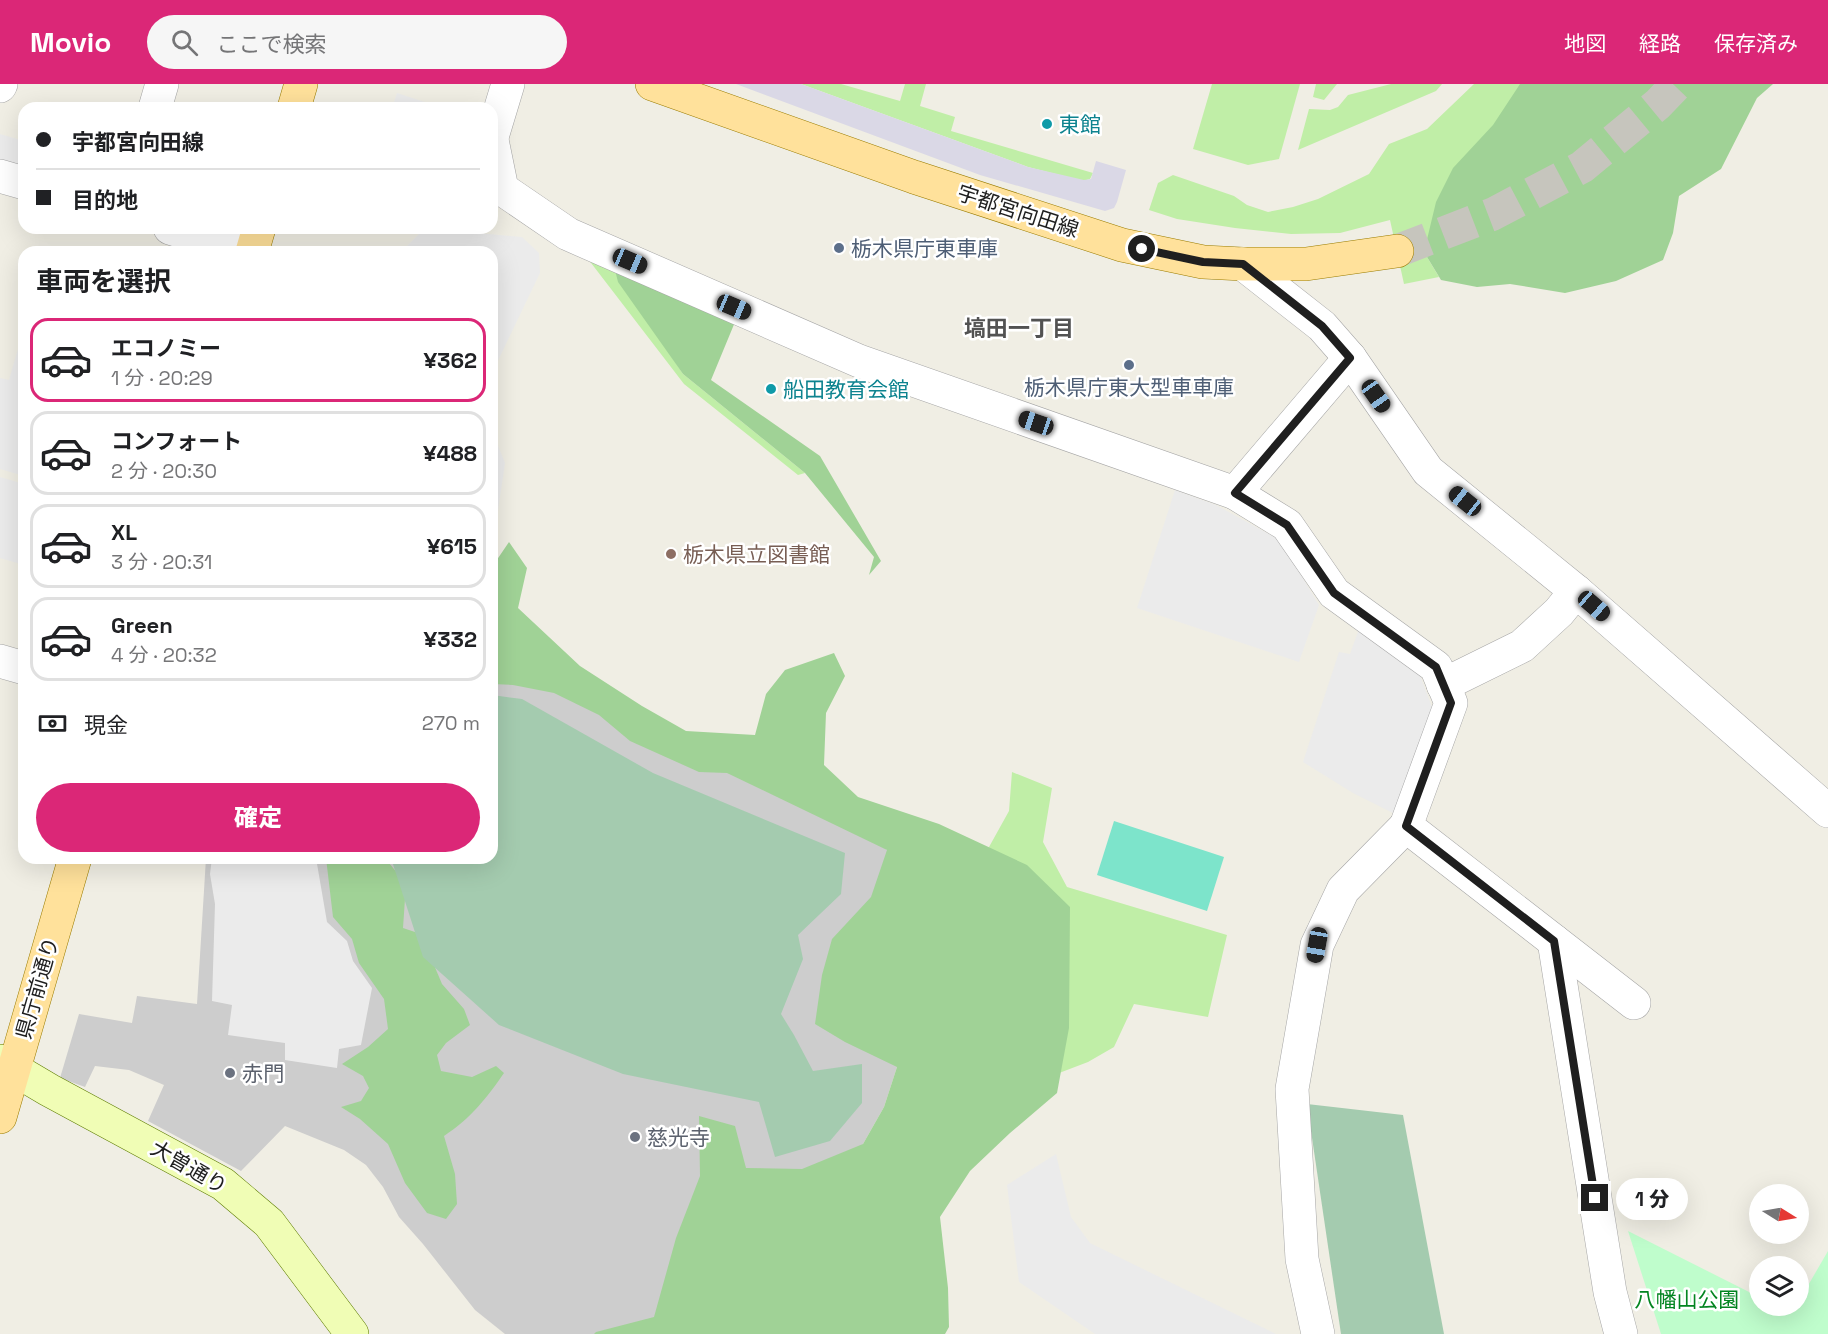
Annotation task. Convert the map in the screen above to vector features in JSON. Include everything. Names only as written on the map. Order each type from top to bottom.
[{"type":"main road","points":[[296,102],[301,84]]},
{"type":"main road","name":"宇都宮向田線","points":[[652,84],[914,177],[1122,244],[1203,262],[1243,264],[1306,264],[1397,251]]},
{"type":"main road","name":"県庁前通り","points":[[0,1117],[7,1065],[73,864]]},
{"type":"street","points":[[157,102],[162,84]]},
{"type":"street","points":[[498,118],[508,84]]},
{"type":"street","points":[[498,169],[502,189],[568,234],[859,361],[1235,493],[1287,525],[1334,593],[1436,667],[1451,703],[1406,826],[1343,890],[1317,945],[1292,1089],[1302,1259],[1318,1334]]},
{"type":"street","points":[[0,176],[18,181]]},
{"type":"street","points":[[188,234],[226,246]]},
{"type":"street","points":[[1243,264],[1322,326],[1350,358],[1428,471],[1576,591],[1828,811]]},
{"type":"street","points":[[1235,493],[1350,358]]},
{"type":"street","points":[[1443,685],[1522,646],[1559,612],[1576,591]]},
{"type":"street","points":[[0,661],[18,666]]},
{"type":"street","points":[[1406,826],[1634,1004]]},
{"type":"street","points":[[1554,941],[1610,1292],[1621,1334]]},
{"type":"street","name":"大曽通り","points":[[7,1065],[223,1184],[269,1223],[352,1334]]},
{"type":"shaded area","points":[[736,84],[801,84],[1028,167],[1084,180],[1091,179],[1096,161],[1126,170],[1114,208],[1105,211],[980,175]]},
{"type":"shaded area","points":[[397,93],[425,102],[394,102]]},
{"type":"shaded area","points":[[0,134],[18,139],[18,176],[0,170]]},
{"type":"shaded area","points":[[419,234],[490,234],[522,237],[539,253],[540,273],[498,360],[498,246],[407,246]]},
{"type":"shaded area","points":[[18,349],[18,474],[0,469],[0,378],[9,380]]},
{"type":"shaded area","points":[[498,446],[505,463],[498,510]]},
{"type":"shaded area","points":[[0,477],[18,482],[18,563],[0,558]]},
{"type":"shaded area","points":[[1175,490],[1216,505],[1280,540],[1319,605],[1299,662],[1137,608]]},
{"type":"shaded area","points":[[1359,629],[1418,670],[1432,707],[1429,725],[1397,815],[1353,793],[1303,762],[1339,652],[1350,654]]},
{"type":"shaded area","points":[[498,669],[823,793],[924,883],[897,1067],[884,1107],[863,1144],[771,1334],[505,1334],[475,1310],[399,1217],[383,1187],[366,1165],[344,1150],[285,1126],[241,1171],[148,1121],[164,1085],[129,1070],[95,1066],[85,1087],[60,1078],[79,1014],[132,1023],[137,996],[197,1004],[206,864],[498,864]]},
{"type":"shaded area","points":[[211,864],[317,864],[327,922],[347,941],[353,961],[372,988],[361,1045],[339,1049],[337,1068],[285,1060],[285,1043],[228,1035],[232,1005],[212,1001],[215,904],[210,874]]},
{"type":"shaded area","points":[[1056,1154],[1071,1217],[1090,1243],[1276,1334],[1095,1334],[1019,1282],[1007,1185]]},
{"type":"green space","points":[[801,84],[841,84],[900,101],[905,84],[926,84],[920,106],[955,117],[951,131],[1093,173],[1090,179],[1083,181],[1028,167]]},
{"type":"green space","points":[[1212,84],[1300,84],[1279,159],[1248,165],[1193,149]]},
{"type":"green space","points":[[1316,84],[1337,84],[1324,100],[1313,97]]},
{"type":"green space","points":[[1391,84],[1442,84],[1436,91],[1298,150],[1309,109],[1330,110],[1338,107],[1348,95]]},
{"type":"green space","points":[[1474,84],[1530,84],[1424,252],[1439,277],[1404,284],[1390,220],[1340,233],[1291,234],[1177,219],[1149,210],[1158,183],[1173,175],[1234,196],[1247,205],[1268,212],[1318,199],[1369,174],[1389,144],[1427,129]]},
{"type":"green space","points":[[1520,84],[1773,84],[1757,98],[1721,169],[1679,196],[1673,233],[1663,260],[1616,281],[1565,293],[1510,284],[1477,287],[1441,280],[1424,252],[1436,202],[1453,168],[1493,125]]},
{"type":"green space","points":[[588,259],[615,270],[683,374],[805,473],[798,475],[684,384]]},
{"type":"green space","points":[[615,270],[735,322],[711,380],[820,456],[881,561],[869,575],[874,557],[805,473],[683,374],[618,282]]},
{"type":"green space","points":[[509,542],[527,568],[518,608],[580,666],[686,731],[755,735],[766,694],[785,670],[834,653],[845,676],[826,713],[824,765],[858,797],[939,824],[1027,865],[1070,907],[1069,1028],[1057,1093],[970,1171],[940,1217],[948,1288],[949,1327],[945,1334],[594,1334],[654,1317],[676,1238],[700,1176],[699,1116],[735,1126],[746,1168],[802,1169],[863,1144],[884,1107],[897,1067],[845,1042],[815,1024],[822,975],[832,939],[871,897],[887,850],[727,773],[699,772],[630,741],[599,715],[554,693],[498,684],[498,558]]},
{"type":"green space","points":[[498,696],[522,699],[653,773],[845,853],[841,894],[798,935],[803,959],[781,1014],[813,1071],[862,1064],[862,1103],[830,1141],[775,1157],[759,1102],[623,1074],[499,1025],[423,957],[393,864],[498,864]]},
{"type":"green space","points":[[1012,772],[1052,788],[1043,842],[1067,887],[1227,935],[1208,1017],[1134,1004],[1114,1047],[1088,1062],[1046,1078],[989,847],[1009,811]]},
{"type":"green space","points":[[1114,821],[1224,857],[1207,911],[1097,875]]},
{"type":"green space","points":[[327,864],[390,864],[406,884],[403,928],[421,934],[442,984],[464,1009],[470,1025],[446,1043],[437,1055],[441,1071],[472,1077],[496,1066],[504,1073],[477,1108],[444,1136],[455,1174],[457,1204],[446,1219],[427,1213],[405,1183],[388,1144],[360,1119],[341,1107],[361,1101],[369,1088],[363,1076],[342,1064],[368,1047],[388,1029],[384,999],[359,963],[352,939],[333,917]]},
{"type":"green space","points":[[1307,1104],[1403,1115],[1444,1334],[1341,1334]]},
{"type":"green space","name":"八幡山公園","points":[[1628,1231],[1749,1292],[1749,1316],[1809,1316],[1809,1284],[1828,1251],[1828,1334],[1661,1334]]},
{"type":"tunnel","points":[[1397,251],[1493,214],[1582,167],[1658,104],[1677,84]]},
{"type":"place","name":"東館","points":[[1047,124]]},
{"type":"place","name":"栃木県庁東車庫","points":[[839,248]]},
{"type":"place","name":"栃木県庁東大型車車庫","points":[[1129,365]]},
{"type":"place","name":"船田教育会館","points":[[771,389]]},
{"type":"place","name":"栃木県立図書館","points":[[671,554]]},
{"type":"place","name":"赤門","points":[[230,1073]]},
{"type":"place","name":"慈光寺","points":[[635,1137]]},
{"type":"district","name":"塙田一丁目","points":[[1019,328]]},
{"type":"route","points":[[1142,249],[1203,262],[1243,264],[1322,326],[1350,358],[1235,493],[1287,525],[1334,593],[1436,667],[1451,703],[1406,826],[1554,941],[1595,1198]]}]
